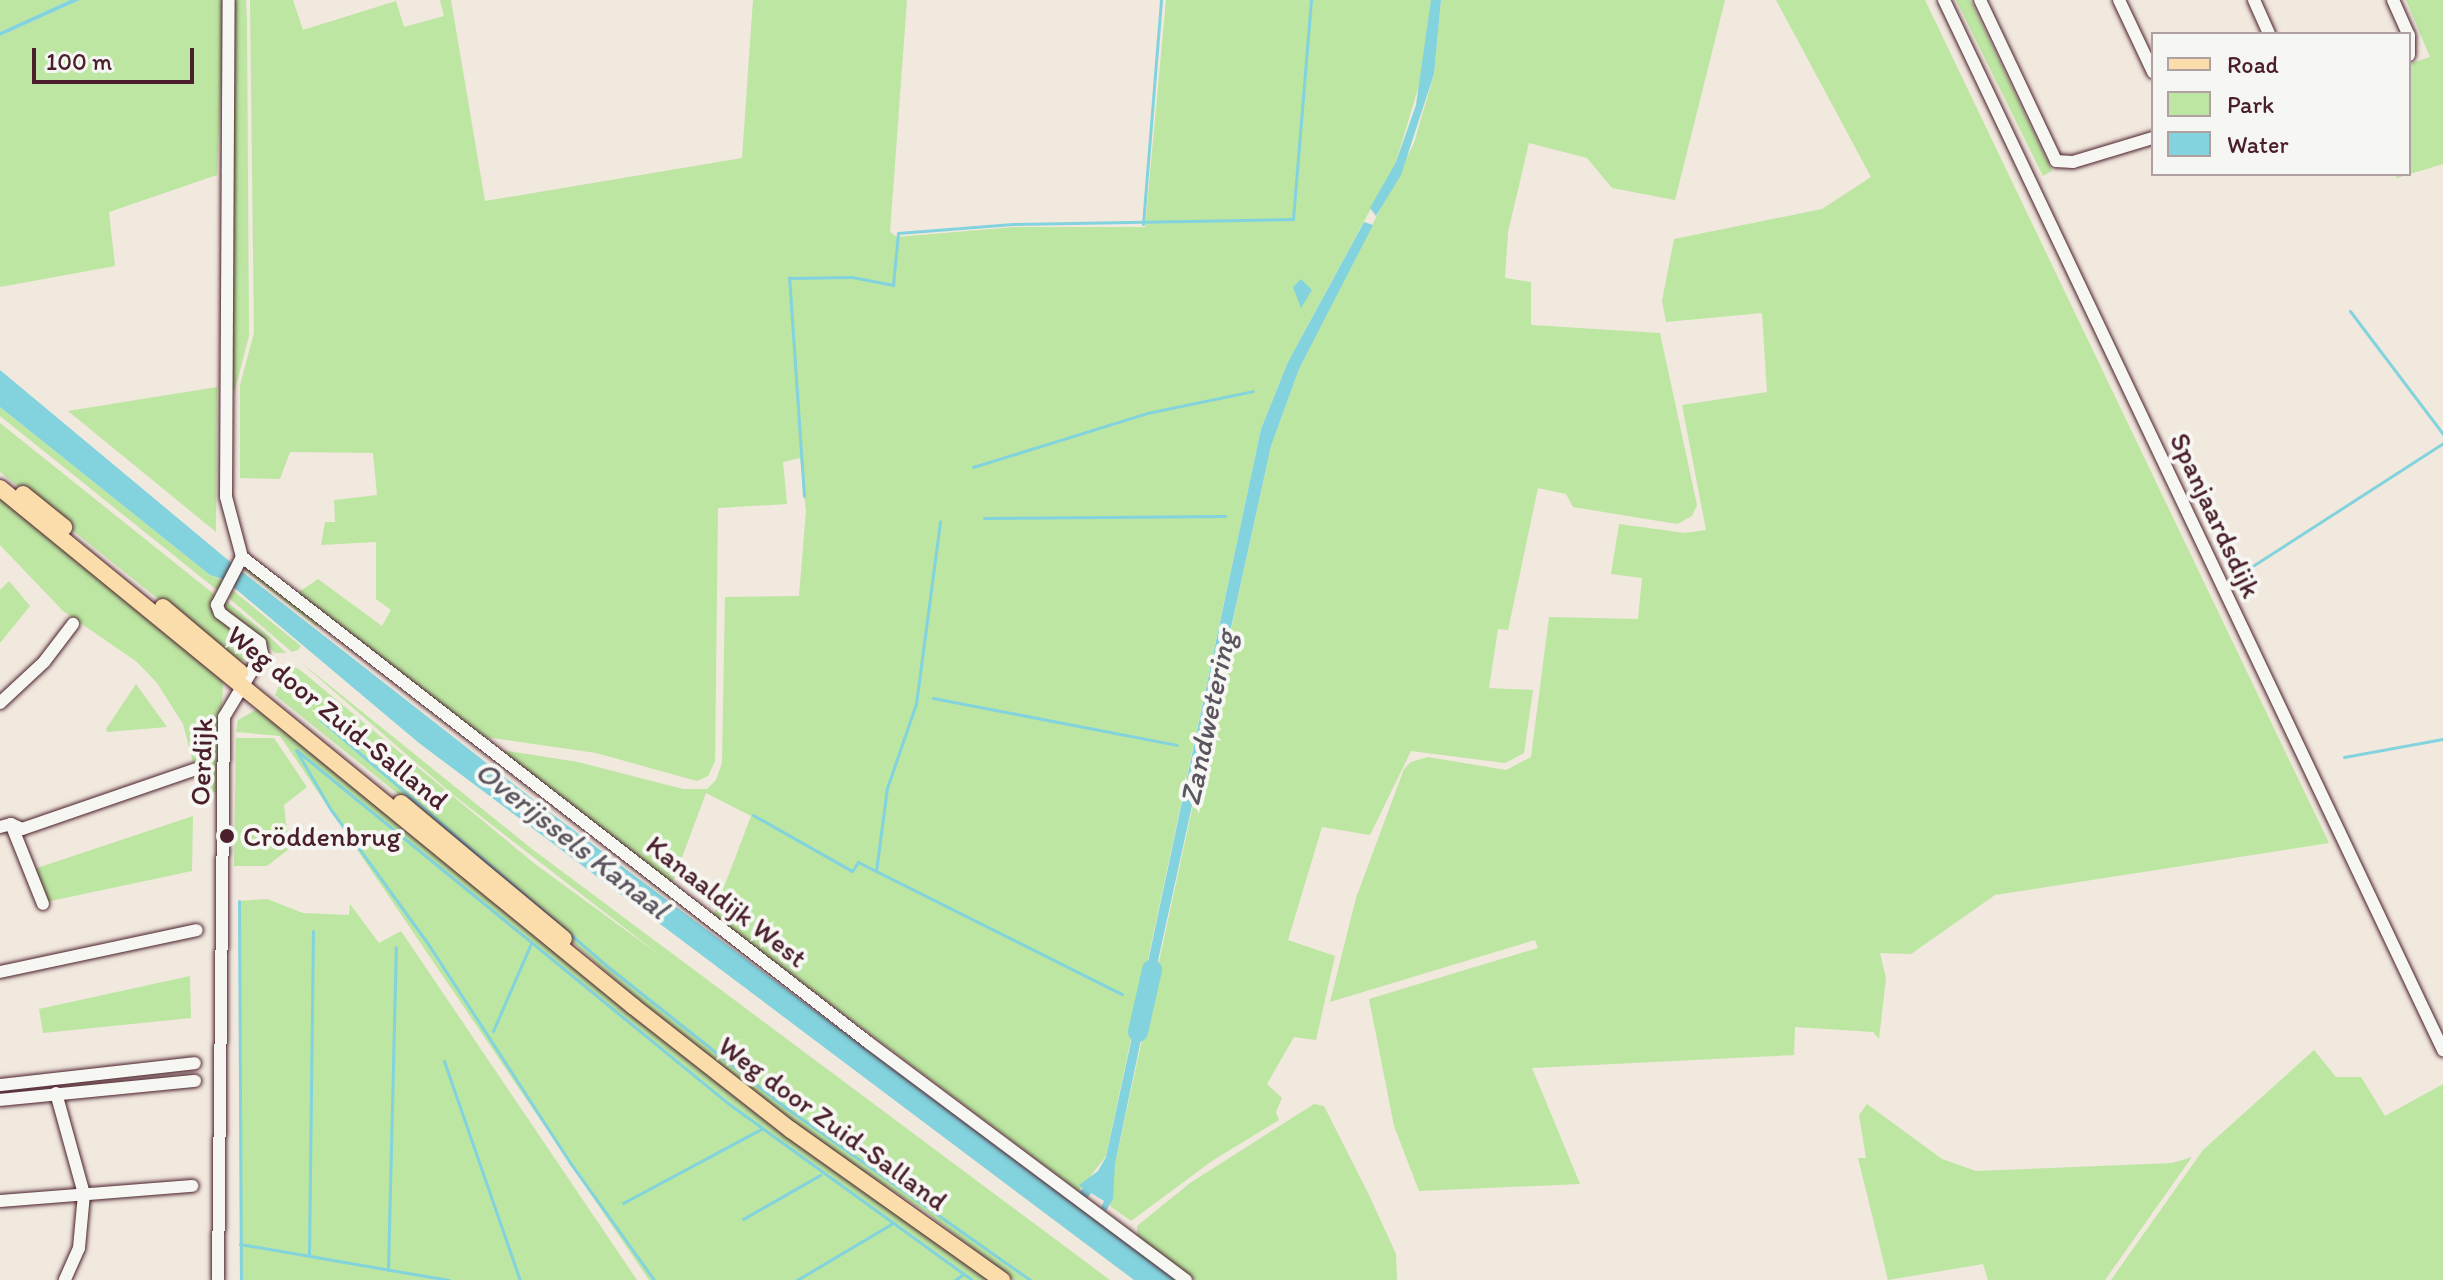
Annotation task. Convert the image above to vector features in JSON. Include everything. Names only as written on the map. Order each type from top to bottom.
[{"type":"main road","name":"Weg door Zuid-Salland","points":[[0,477],[634,1007],[791,1130],[1002,1280]]},
{"type":"main road","name":"Weg door Zuid-Salland","points":[[0,488],[245,682]]},
{"type":"street","points":[[229,0],[226,497],[240,562]]},
{"type":"street","name":"Spanjaardsdijk","points":[[1944,0],[2443,1050]]},
{"type":"street","points":[[1980,0],[2056,161],[2063,164],[2151,139]]},
{"type":"street","points":[[2119,0],[2151,68]]},
{"type":"street","points":[[2254,0],[2268,32]]},
{"type":"street","points":[[2393,0],[2406,32]]},
{"type":"street","name":"Oerdijk","points":[[218,1280],[224,717],[262,659],[262,647],[220,613],[218,597],[240,562]]},
{"type":"street","name":"Kanaaldijk West","points":[[240,562],[869,1043],[1081,1198],[1186,1280]]},
{"type":"street","points":[[0,703],[44,662],[73,624]]},
{"type":"street","points":[[5,826],[22,829],[196,769]]},
{"type":"street","points":[[5,826],[43,904]]},
{"type":"street","points":[[0,972],[197,930]]},
{"type":"street","points":[[0,1085],[195,1063]]},
{"type":"street","points":[[44,1080],[52,1094],[84,1194],[79,1248],[65,1280]]},
{"type":"street","points":[[0,1100],[195,1081]]},
{"type":"street","points":[[0,1201],[192,1186]]},
{"type":"green space","points":[[0,0],[70,0],[0,32]]},
{"type":"green space","points":[[80,0],[225,0],[217,175],[109,212],[115,266],[0,287],[0,36]]},
{"type":"green space","points":[[234,0],[246,0],[247,22],[249,336],[235,390],[230,390]]},
{"type":"green space","points":[[250,0],[293,0],[303,30],[396,1],[404,27],[444,16],[440,0],[451,0],[485,201],[742,158],[753,0],[907,0],[890,232],[897,237],[1014,227],[1145,227],[1166,0],[1431,0],[1425,65],[1396,162],[1288,362],[1261,429],[1106,1156],[1079,1191],[713,916],[751,816],[706,793],[672,884],[501,750],[578,762],[683,789],[707,789],[716,780],[722,763],[725,597],[799,596],[806,511],[800,458],[783,462],[787,504],[718,508],[715,761],[708,776],[697,781],[596,753],[478,736],[296,594],[318,579],[382,626],[391,610],[376,599],[376,542],[321,545],[325,522],[335,522],[334,500],[377,495],[373,453],[290,452],[280,479],[240,478],[240,385],[254,333]]},
{"type":"green space","points":[[1441,0],[1725,0],[1675,200],[1612,188],[1587,158],[1529,143],[1508,232],[1505,278],[1531,282],[1531,325],[1660,333],[1697,505],[1692,516],[1677,524],[1573,507],[1566,494],[1538,488],[1508,630],[1498,629],[1489,688],[1533,690],[1524,753],[1505,763],[1411,751],[1370,835],[1322,827],[1288,940],[1335,956],[1316,1040],[1294,1037],[1267,1084],[1282,1098],[1276,1112],[1279,1120],[1212,1161],[1131,1221],[1110,1206],[1115,1164],[1271,446],[1299,369],[1414,143],[1434,74]]},
{"type":"green space","points":[[1776,0],[1925,0],[2329,843],[1995,895],[1911,954],[1880,953],[1886,978],[1879,1039],[1873,1032],[1795,1027],[1794,1055],[1532,1068],[1580,1184],[1419,1191],[1394,1126],[1369,999],[1538,948],[1535,940],[1330,1002],[1356,898],[1404,769],[1411,762],[1428,757],[1506,770],[1531,757],[1549,617],[1638,619],[1642,578],[1611,574],[1619,524],[1685,533],[1706,530],[1682,405],[1767,392],[1762,313],[1666,322],[1662,301],[1674,239],[1822,209],[1871,177]]},
{"type":"green space","points":[[1956,0],[1970,0],[2052,171],[2043,176]]},
{"type":"green space","points":[[2406,0],[2443,0],[2443,164],[2411,174],[2411,63],[2430,57]]},
{"type":"green space","points":[[217,387],[216,532],[68,411]]},
{"type":"green space","points":[[0,407],[210,575],[224,581],[217,590],[0,416]]},
{"type":"green space","points":[[0,423],[215,595],[212,607],[253,646],[251,661],[236,660],[213,643],[0,472]]},
{"type":"green space","points":[[0,493],[223,680],[219,793],[200,790],[183,724],[157,683],[137,662],[63,611],[0,545]]},
{"type":"green space","points":[[248,566],[318,623],[317,627],[242,568]]},
{"type":"green space","points":[[9,581],[30,606],[0,643],[0,590]]},
{"type":"green space","points":[[231,589],[301,646],[298,650],[292,652],[230,599]]},
{"type":"green space","points":[[226,601],[286,653],[275,653],[224,607]]},
{"type":"green space","points":[[298,660],[532,849],[1110,1280],[1014,1280],[923,1210],[824,1146],[643,1004],[469,851],[275,695],[285,672],[292,666],[299,669],[535,864],[661,956],[452,794]]},
{"type":"green space","points":[[136,684],[167,727],[107,732],[106,729]]},
{"type":"green space","points":[[261,707],[754,1112],[991,1280],[649,1280],[280,736],[236,732],[238,720]]},
{"type":"green space","points":[[236,738],[274,738],[307,787],[284,805],[289,849],[267,866],[234,866]]},
{"type":"green space","points":[[193,816],[192,871],[46,902],[34,869]]},
{"type":"green space","points":[[267,899],[303,913],[349,915],[350,904],[379,943],[401,931],[637,1280],[240,1280],[239,901]]},
{"type":"green space","points":[[190,976],[191,1018],[43,1033],[39,1009]]},
{"type":"green space","points":[[2314,1050],[2336,1077],[2361,1077],[2385,1116],[2443,1084],[2443,1280],[2111,1280],[2203,1150]]},
{"type":"green space","points":[[1314,1104],[1324,1106],[1368,1193],[1396,1254],[1397,1280],[1195,1280],[1137,1236],[1137,1226],[1190,1183]]},
{"type":"green space","points":[[1867,1104],[1942,1159],[1976,1171],[2172,1163],[2192,1157],[2105,1280],[1988,1280],[1983,1264],[1888,1280],[1858,1158],[1866,1158],[1859,1115]]},
{"type":"water","points":[[70,0],[80,0],[0,36],[0,32]]},
{"type":"water","points":[[1431,0],[1441,0],[1434,74],[1401,175],[1376,216],[1370,208],[1396,162],[1416,105]]},
{"type":"water","points":[[1364,222],[1373,225],[1299,369],[1271,446],[1150,997],[1141,995],[1261,429],[1288,362]]},
{"type":"water","points":[[1301,279],[1312,290],[1301,308],[1293,287]]},
{"type":"water","name":"Overijssels Kanaal","points":[[0,370],[240,570],[544,808],[1071,1202],[1083,1188],[1079,1185],[1098,1171],[1106,1157],[1139,1005],[1148,1006],[1115,1164],[1113,1199],[1106,1211],[1101,1207],[1104,1201],[1091,1193],[1080,1208],[1176,1280],[1134,1280],[419,743],[225,580],[210,575],[0,407]]},
{"type":"waterway","points":[[1143,224],[1161,0]]},
{"type":"waterway","points":[[804,496],[789,278],[852,277],[893,285],[898,233],[1013,224],[1293,219],[1311,0]]},
{"type":"waterway","points":[[2350,311],[2443,434]]},
{"type":"waterway","points":[[973,467],[1147,413],[1253,391]]},
{"type":"waterway","points":[[2237,576],[2443,443]]},
{"type":"waterway","points":[[984,518],[1225,516]]},
{"type":"waterway","points":[[876,871],[887,788],[916,704],[940,522]]},
{"type":"waterway","points":[[933,698],[1176,745]]},
{"type":"waterway","points":[[320,719],[607,966],[785,1107],[1030,1280]]},
{"type":"waterway","points":[[2344,757],[2443,739]]},
{"type":"waterway","points":[[654,1280],[571,1164],[426,941],[331,810],[296,750],[729,1104],[972,1280]]},
{"type":"waterway","points":[[753,815],[852,871],[858,862],[1122,994]]},
{"type":"waterway","points":[[239,901],[241,1280]]},
{"type":"waterway","points":[[309,1255],[313,931]]},
{"type":"waterway","points":[[493,1031],[531,943]]},
{"type":"waterway","points":[[388,1270],[396,947]]},
{"type":"waterway","name":"Zandwetering","points":[[1138,1032],[1152,970]]},
{"type":"waterway","points":[[444,1061],[520,1280]]},
{"type":"waterway","points":[[623,1203],[761,1129]]},
{"type":"waterway","points":[[743,1219],[820,1175]]},
{"type":"waterway","points":[[797,1280],[893,1223]]},
{"type":"waterway","points":[[240,1244],[449,1280]]},
{"type":"waterway","points":[[955,1280],[962,1275]]},
{"type":"place","name":"Cröddenbrug","points":[[227,836]]}]
